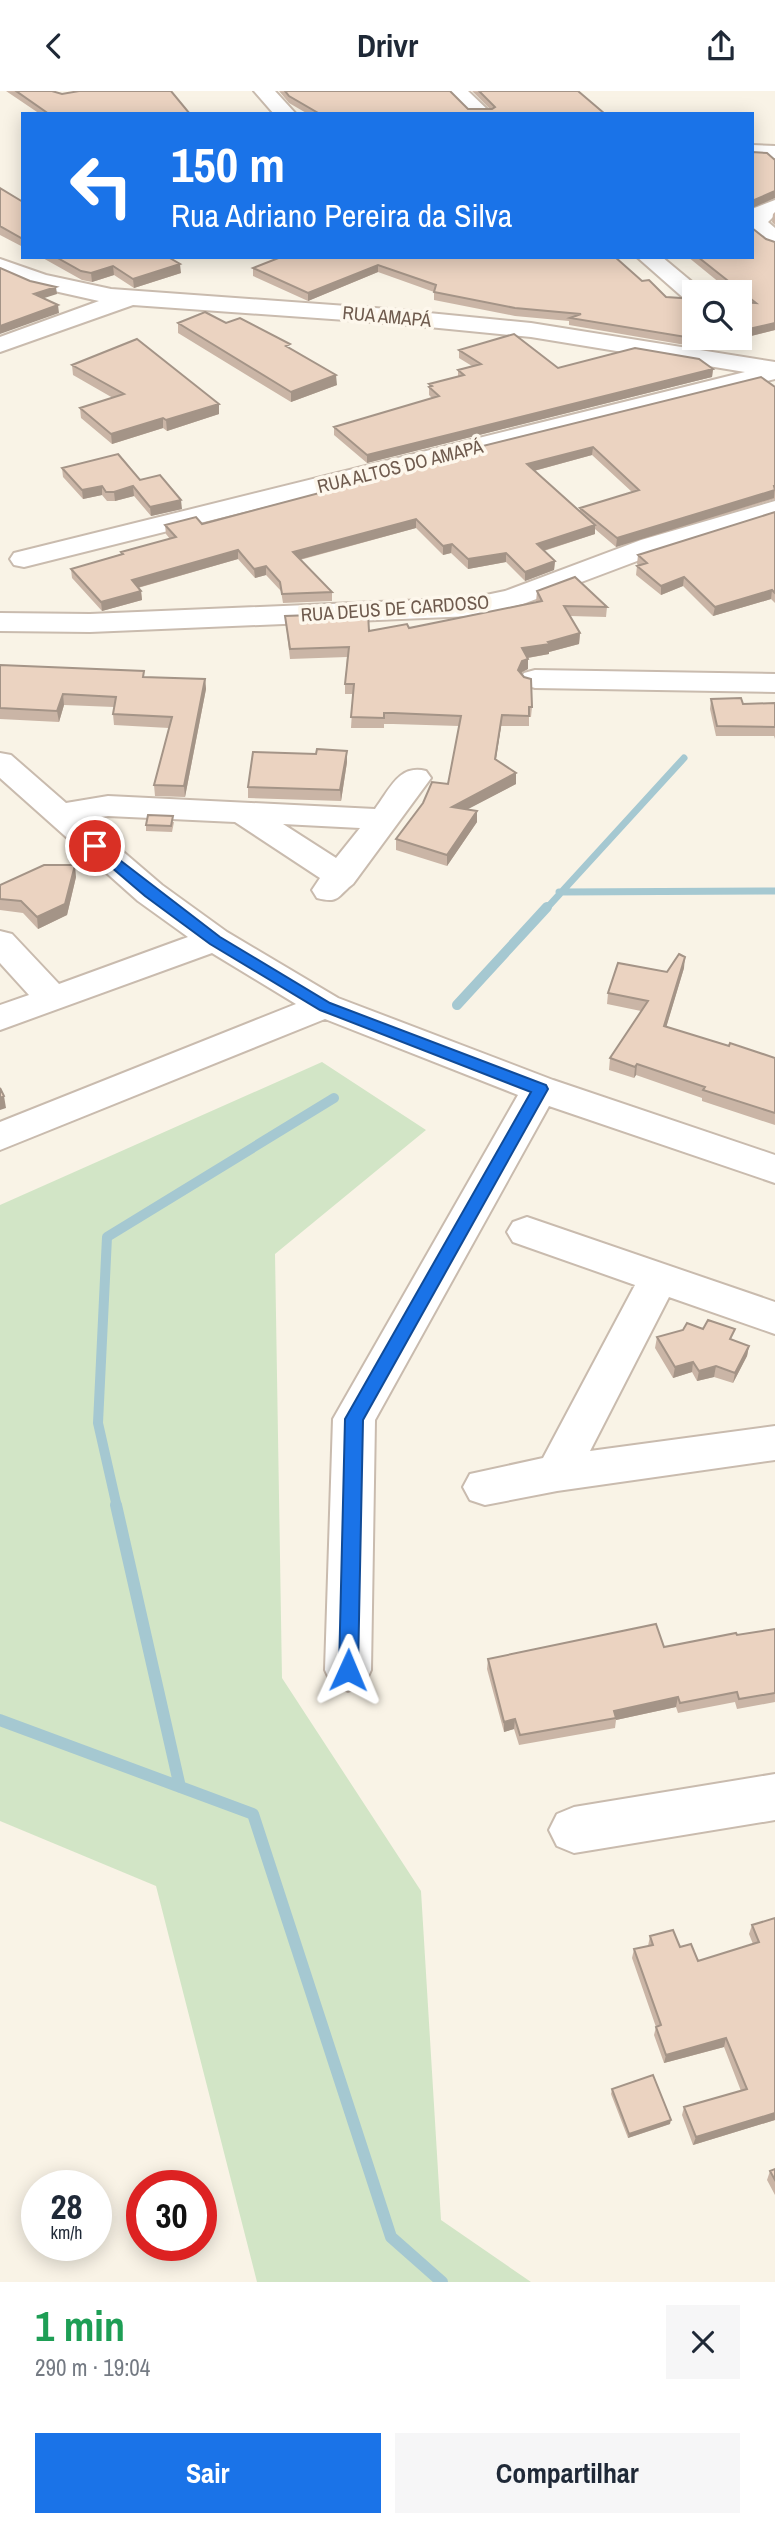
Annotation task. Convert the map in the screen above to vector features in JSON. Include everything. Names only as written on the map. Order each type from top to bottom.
[{"type":"street","points":[[264,91],[284,112]]},
{"type":"street","points":[[456,91],[480,112]]},
{"type":"street","points":[[754,151],[775,152]]},
{"type":"street","points":[[775,207],[759,214],[756,223],[775,240]]},
{"type":"street","points":[[650,259],[682,285]]},
{"type":"street","name":"RUA AMAPÁ","points":[[0,266],[40,281],[111,296],[388,316],[531,330],[775,370]]},
{"type":"street","points":[[0,345],[131,297]]},
{"type":"street","points":[[752,344],[775,363]]},
{"type":"street","name":"RUA ALTOS DO AMAPÁ","points":[[24,559],[775,370]]},
{"type":"street","name":"RUA DEUS DE CARDOSO","points":[[0,622],[90,622],[472,607],[513,598],[651,546],[775,509]]},
{"type":"street","points":[[534,679],[775,683]]},
{"type":"street","points":[[0,762],[150,893],[215,940],[325,1006],[540,1089],[775,1170]]},
{"type":"street","points":[[244,813],[335,883],[415,778]]},
{"type":"street","points":[[58,814],[108,806],[385,819]]},
{"type":"street","points":[[0,1019],[215,940]]},
{"type":"street","points":[[0,942],[52,998]]},
{"type":"street","points":[[0,1137],[325,1006]]},
{"type":"street","points":[[348,1670],[354,1419],[540,1089]]},
{"type":"street","points":[[527,1232],[775,1318]]},
{"type":"street","points":[[557,1473],[659,1278]]},
{"type":"street","points":[[485,1487],[557,1473],[775,1443]]},
{"type":"street","points":[[574,1830],[775,1797]]},
{"type":"green space","points":[[322,1062],[426,1130],[275,1254],[282,1678],[421,1891],[441,2220],[531,2282],[257,2282],[156,1886],[0,1821],[0,1205]]},
{"type":"building","points":[[16,91],[52,91],[62,94],[79,91],[171,91],[188,112],[46,112]]},
{"type":"building","points":[[285,91],[450,91],[468,109],[492,109],[495,107],[479,91],[578,91],[603,112],[317,112]]},
{"type":"building","points":[[754,152],[767,153],[775,160],[775,191],[754,200]]},
{"type":"building","points":[[0,188],[21,201],[21,238],[0,226]]},
{"type":"building","points":[[754,230],[775,242],[775,323],[752,328],[752,303],[756,303],[752,300],[752,280],[727,280],[701,259],[754,259]]},
{"type":"building","points":[[60,259],[171,259],[180,264],[133,279],[113,266],[91,273],[81,271]]},
{"type":"building","points":[[276,259],[617,259],[642,281],[649,280],[666,297],[682,298],[682,336],[570,318],[581,314],[515,308],[434,292],[436,285],[378,265],[308,293],[253,268]]},
{"type":"building","points":[[0,268],[30,281],[56,287],[34,294],[58,305],[0,326]]},
{"type":"building","points":[[205,312],[226,323],[240,318],[290,344],[286,346],[336,375],[291,392],[178,323]]},
{"type":"building","points":[[514,334],[558,368],[635,348],[699,359],[713,369],[367,455],[334,427],[439,396],[429,384],[464,375],[458,370],[481,364],[459,350]]},
{"type":"building","points":[[137,339],[219,404],[111,434],[80,408],[124,394],[72,365]]},
{"type":"building","points":[[761,377],[775,387],[775,490],[617,538],[580,508],[639,490],[593,447],[527,464],[595,525],[537,544],[555,561],[525,572],[506,553],[468,559],[452,544],[443,546],[416,519],[293,552],[332,592],[282,594],[280,582],[266,566],[254,569],[238,550],[132,580],[141,591],[101,602],[71,569],[176,537],[165,525],[196,517],[202,524],[391,474],[386,470]]},
{"type":"building","points":[[118,454],[140,480],[160,475],[181,500],[150,507],[133,486],[114,492],[106,492],[102,486],[82,490],[62,468]]},
{"type":"building","points":[[775,512],[775,593],[772,590],[715,607],[684,577],[661,586],[637,566],[647,563],[638,555]]},
{"type":"building","points":[[575,577],[607,607],[564,606],[580,633],[548,642],[550,644],[522,648],[528,659],[522,661],[518,670],[524,677],[531,679],[532,707],[529,707],[529,716],[502,715],[495,759],[516,773],[452,807],[477,811],[447,855],[396,839],[423,803],[432,782],[448,784],[461,716],[384,713],[384,718],[351,717],[354,684],[345,684],[349,647],[290,649],[285,616],[368,613],[369,631],[407,624],[409,628],[542,601],[537,591]]},
{"type":"building","points":[[0,665],[144,671],[143,677],[205,679],[184,786],[154,785],[172,717],[113,714],[116,697],[63,694],[57,711],[0,708]]},
{"type":"building","points":[[741,698],[743,704],[775,703],[775,727],[717,726],[711,699]]},
{"type":"building","points":[[317,749],[347,751],[340,790],[248,787],[253,752],[316,754]]},
{"type":"building","points":[[148,815],[173,816],[171,826],[146,825]]},
{"type":"building","points":[[44,865],[75,865],[65,904],[37,917],[21,901],[0,899],[0,885]]},
{"type":"building","points":[[679,954],[685,957],[664,1026],[775,1058],[775,1113],[703,1090],[705,1087],[637,1064],[635,1067],[610,1058],[648,1001],[608,993],[618,963],[667,972]]},
{"type":"building","points":[[708,1320],[735,1329],[730,1339],[749,1346],[735,1373],[716,1366],[699,1371],[693,1362],[675,1367],[657,1337],[683,1330],[687,1323],[703,1329]]},
{"type":"building","points":[[656,1624],[664,1647],[736,1633],[775,1629],[775,1693],[739,1699],[737,1692],[680,1703],[678,1697],[614,1711],[616,1718],[520,1735],[515,1719],[504,1722],[488,1659]]},
{"type":"building","points":[[775,1918],[775,2113],[696,2137],[684,2107],[747,2089],[726,2038],[666,2055],[656,2027],[661,2025],[634,1949],[653,1945],[650,1936],[673,1930],[680,1947],[691,1944],[698,1961],[759,1942],[752,1925]]},
{"type":"building","points":[[653,2075],[671,2120],[629,2134],[612,2089]]},
{"type":"waterway","points":[[562,892],[684,758]]},
{"type":"waterway","points":[[562,892],[775,891]]},
{"type":"waterway","points":[[546,909],[562,892]]},
{"type":"waterway","points":[[457,1005],[547,907]]},
{"type":"waterway","points":[[117,1507],[98,1423],[107,1237],[334,1098]]},
{"type":"waterway","points":[[116,1505],[180,1787]]},
{"type":"waterway","points":[[0,1720],[180,1787]]},
{"type":"waterway","points":[[180,1787],[253,1814],[391,2237],[442,2282]]},
{"type":"route","points":[[95,846],[150,893],[215,940],[325,1006],[540,1089],[354,1419],[348,1670]]}]
